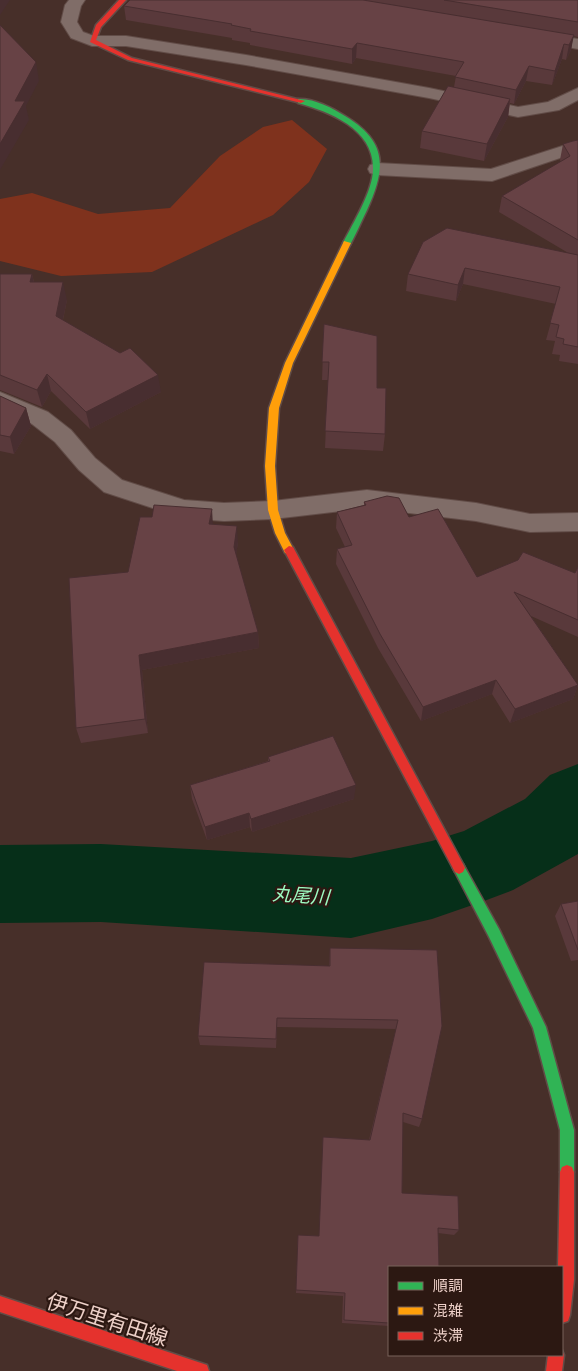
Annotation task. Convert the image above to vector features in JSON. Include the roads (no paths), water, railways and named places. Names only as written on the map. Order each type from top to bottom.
[{"type":"street","points":[[77,0],[73,5],[69,22],[77,35],[130,59],[322,106],[356,126],[374,149],[377,169],[365,205],[289,363],[274,408],[270,466],[273,510],[280,533],[494,933],[539,1027],[568,1130],[566,1280],[563,1306]]},
{"type":"street","points":[[92,41],[98,26],[124,0]]},
{"type":"street","points":[[520,34],[578,44]]},
{"type":"street","points":[[92,41],[126,41],[246,60],[429,93],[518,112],[552,106],[578,93]]},
{"type":"street","points":[[377,169],[492,175],[578,146]]},
{"type":"street","points":[[0,400],[40,418],[63,436],[88,464],[113,486],[183,509],[224,512],[273,510],[368,499],[438,506],[530,523],[578,522]]},
{"type":"street","name":"伊万里有田線","points":[[0,1304],[201,1371]]},
{"type":"street","points":[[554,1371],[556,1356]]},
{"type":"waterway","name":"丸尾川","points":[[0,884],[101,883],[351,898],[432,880],[484,863],[554,825],[578,800]]}]
